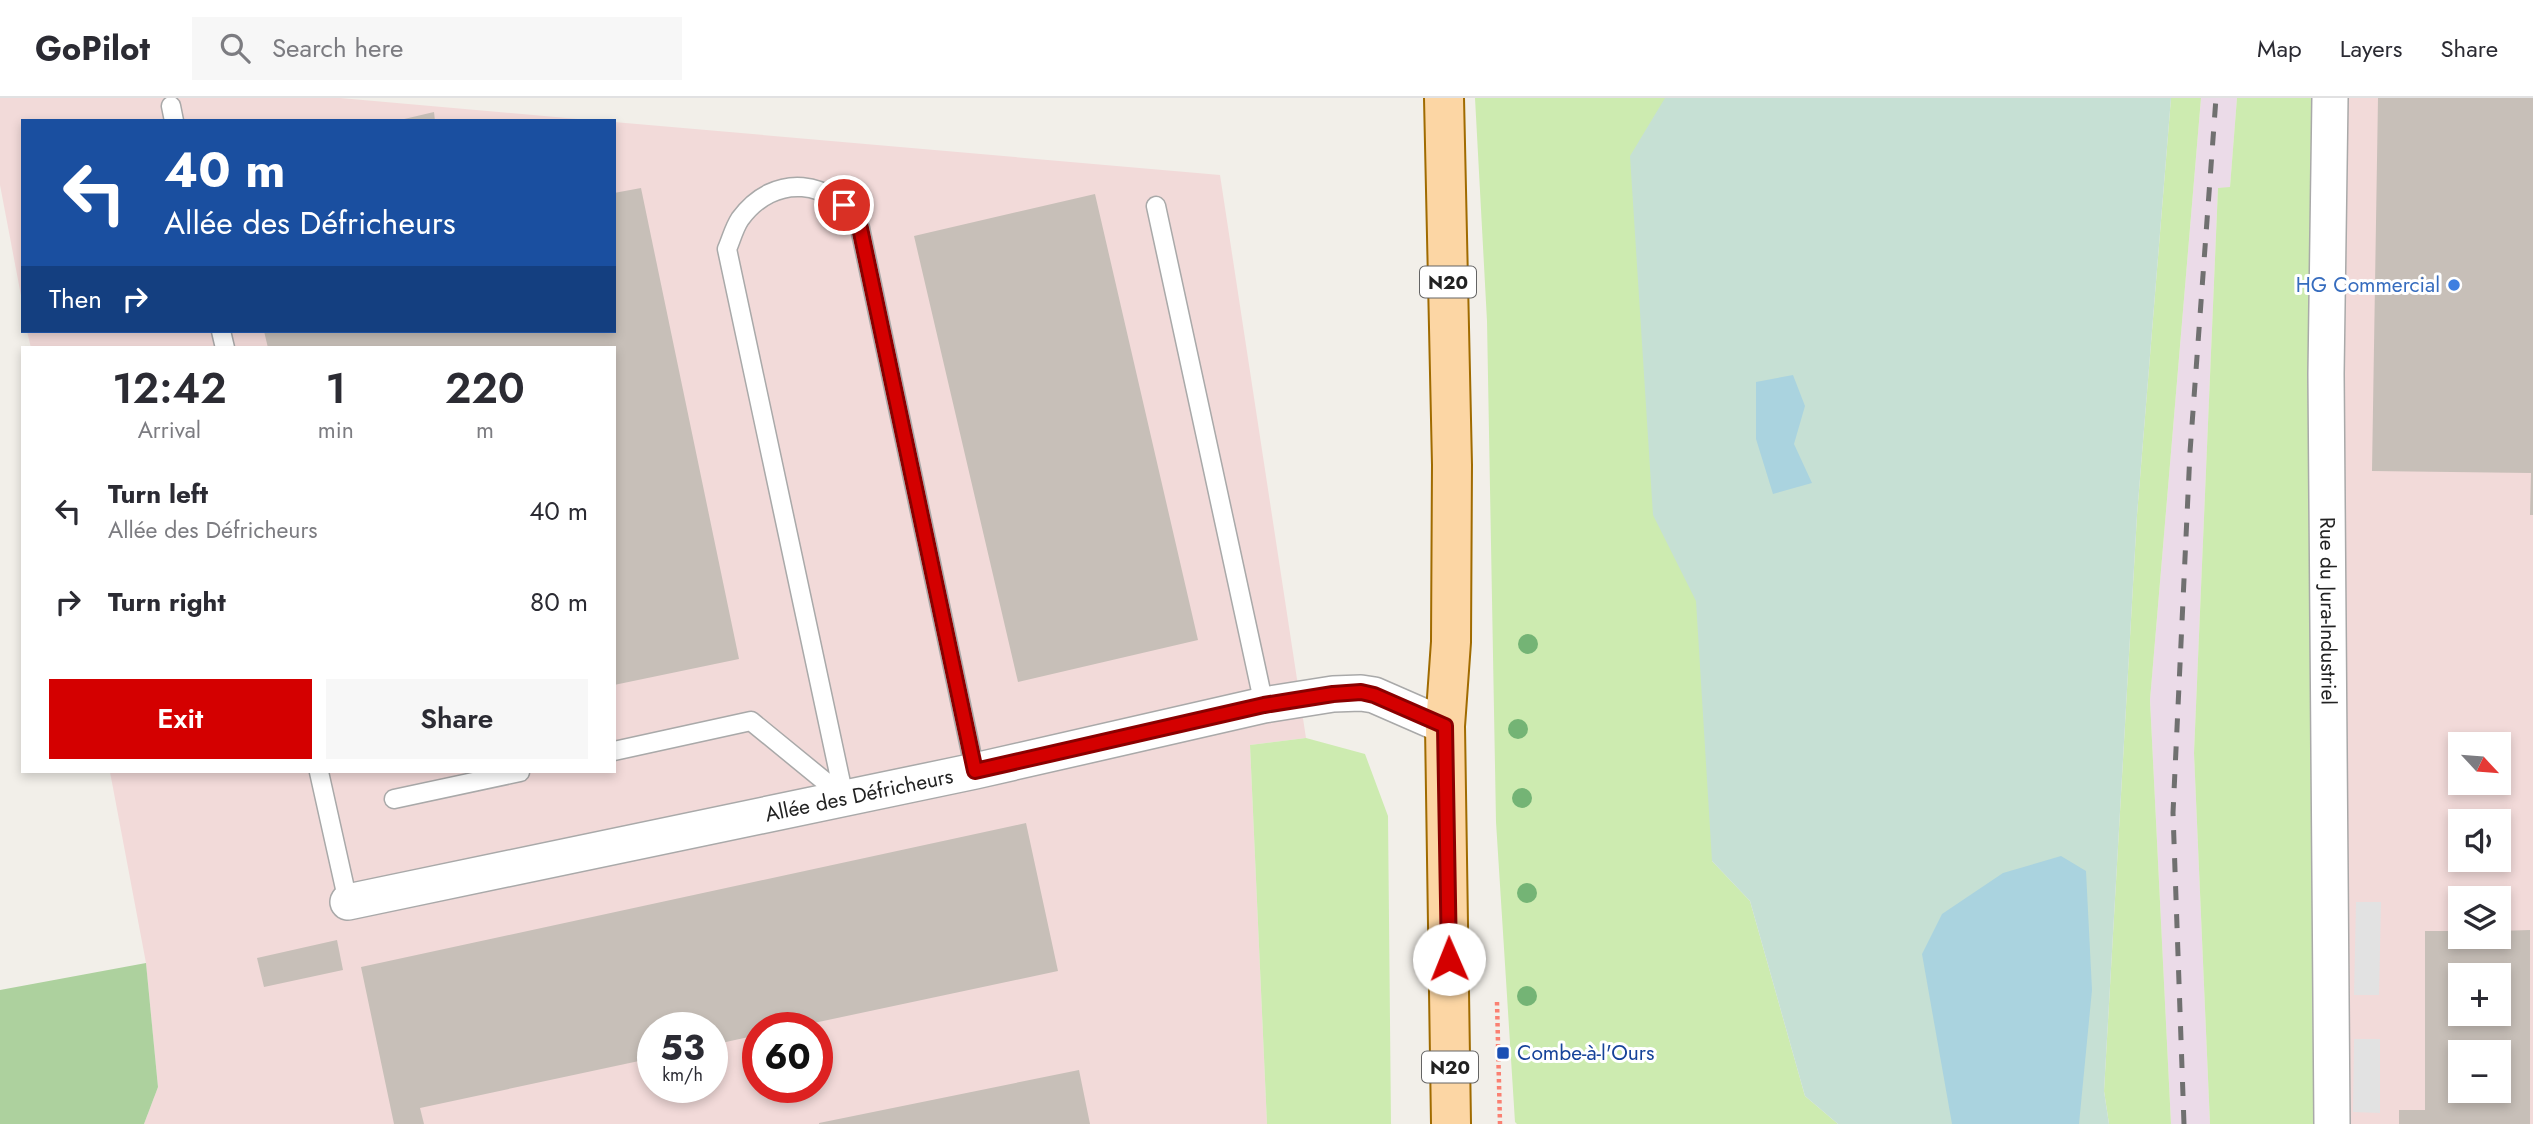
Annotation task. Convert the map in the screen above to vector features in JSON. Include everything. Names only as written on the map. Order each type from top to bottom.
[{"type":"main road","name":"N20","points":[[1444,98],[1452,465],[1451,642],[1445,726],[1451,1124]]},
{"type":"street","name":"Rue du Jura-Industriel","points":[[2330,98],[2326,374],[2332,1124]]},
{"type":"street","name":"Allée des Défricheurs","points":[[348,902],[975,771],[1264,705],[1361,692],[1407,708],[1445,726]]},
{"type":"lane","points":[[844,797],[727,250],[739,220],[765,197],[788,188],[804,187],[833,196],[844,205],[860,228],[975,771]]},
{"type":"lane","points":[[1157,206],[1264,705]]},
{"type":"lane","points":[[616,751],[751,721],[844,797]]},
{"type":"lane","points":[[319,773],[348,902]]},
{"type":"lane","points":[[394,799],[515,773]]},
{"type":"path","points":[[1496,1002],[1500,1124]]},
{"type":"shaded area","points":[[0,98],[340,98],[577,119],[21,119],[21,295],[0,185]]},
{"type":"shaded area","points":[[2201,98],[2237,98],[2230,188],[2218,188],[2194,753],[2210,1124],[2171,1124],[2150,700]]},
{"type":"shaded area","points":[[2315,98],[2533,98],[2533,1124],[2315,1124]]},
{"type":"shaded area","points":[[616,122],[1220,175],[1306,738],[1250,745],[1267,1124],[144,1124],[158,1087],[146,963],[110,773],[616,773],[616,346],[31,346],[27,333],[616,333]]},
{"type":"shaded area","points":[[2356,902],[2381,902],[2379,995],[2354,995]]},
{"type":"shaded area","points":[[2354,1039],[2380,1039],[2380,1113],[2353,1112]]},
{"type":"green space","points":[[1475,98],[1665,98],[1746,330],[1712,861],[1750,901],[1805,1096],[1838,1124],[1515,1122],[1496,822],[1487,321]]},
{"type":"green space","points":[[1665,98],[2171,98],[2137,515],[2104,1091],[2109,1124],[1838,1124],[1805,1096],[1750,901],[1712,861],[1696,601],[1653,515],[1630,156]]},
{"type":"green space","points":[[2171,98],[2201,98],[2150,700],[2171,1124],[2109,1124],[2104,1091],[2137,515]]},
{"type":"green space","points":[[2237,98],[2315,98],[2315,1124],[2210,1124],[2194,753],[2218,188],[2230,187]]},
{"type":"green space","points":[[1306,738],[1365,754],[1388,816],[1391,1124],[1267,1124],[1250,745]]},
{"type":"green space","points":[[146,963],[158,1087],[144,1124],[0,1124],[0,990]]},
{"type":"water","points":[[1793,375],[1805,406],[1794,444],[1812,483],[1773,494],[1756,439],[1756,382]]},
{"type":"water","points":[[2061,856],[2086,871],[2092,990],[2079,1124],[1952,1124],[1922,954],[1942,914],[2003,873]]},
{"type":"building","name":"HG Commercial","points":[[2378,98],[2533,98],[2533,515],[2530,515],[2531,473],[2372,471]]},
{"type":"building","points":[[434,112],[435,119],[404,119]]},
{"type":"building","points":[[641,188],[739,659],[616,685],[616,346],[268,346],[264,333],[616,333],[616,193]]},
{"type":"building","points":[[1095,194],[1198,640],[1018,682],[914,236]]},
{"type":"building","points":[[1026,823],[1058,971],[833,1019],[833,1012],[742,1012],[742,1038],[728,1042],[728,1012],[637,1012],[637,1061],[420,1108],[424,1124],[394,1124],[361,967]]},
{"type":"building","points":[[2530,930],[2530,1124],[2399,1124],[2399,1110],[2425,1110],[2425,931],[2448,931],[2448,949],[2511,949],[2511,931]]},
{"type":"building","points":[[337,940],[343,970],[264,987],[257,958]]},
{"type":"building","points":[[1079,1070],[1090,1124],[819,1124],[819,1123]]},
{"type":"railway","points":[[2184,1124],[2173,813],[2190,452],[2216,98]]},
{"type":"place","name":"HG Commercial","points":[[2454,285]]},
{"type":"place","name":"Combe-à-l'Ours","points":[[1503,1053]]},
{"type":"route","points":[[844,205],[860,228],[975,771],[1264,705],[1333,694],[1361,692],[1407,708],[1445,726],[1449,959]]}]
